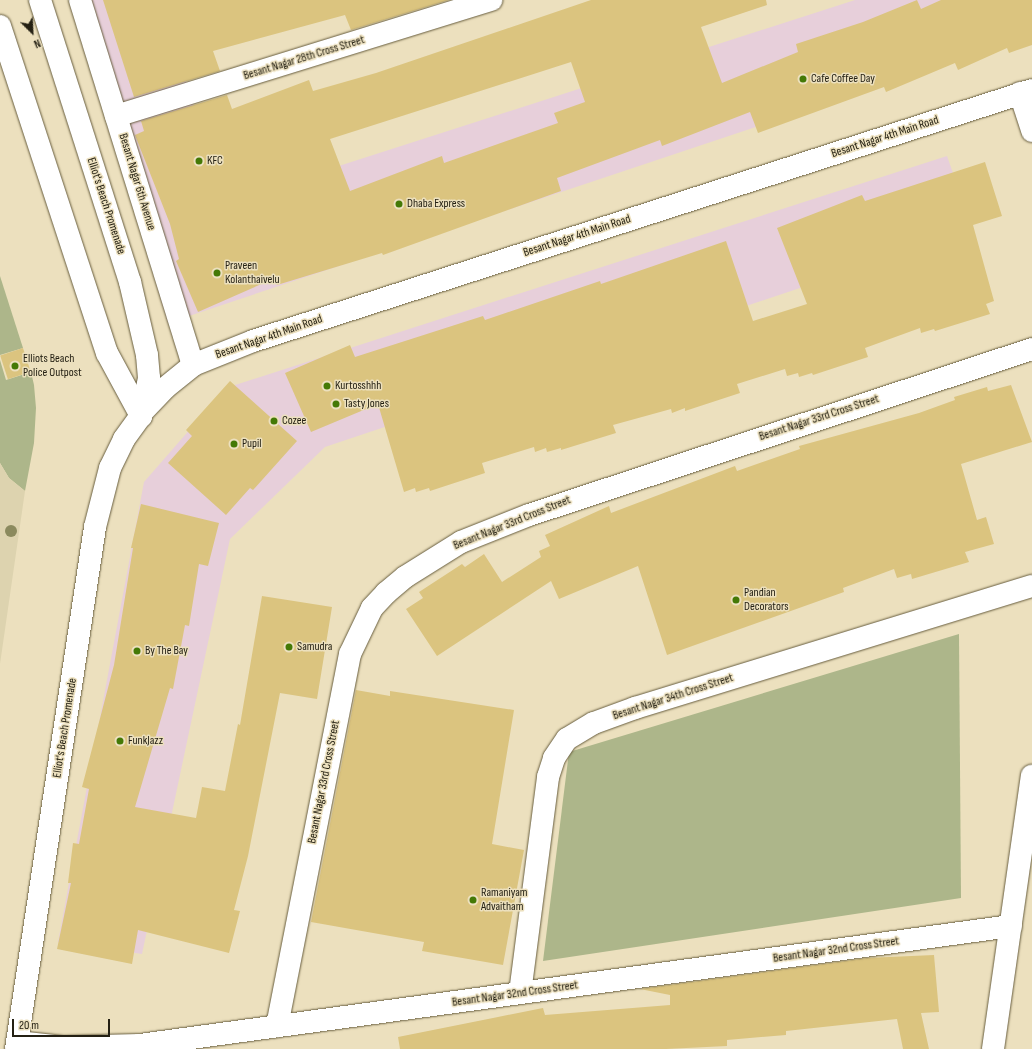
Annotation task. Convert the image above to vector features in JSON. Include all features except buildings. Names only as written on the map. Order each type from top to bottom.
[{"type":"street","name":"Elliot's Beach Promenade","points":[[17,1046],[95,527],[110,468],[124,439],[141,416],[148,378],[148,355],[138,312],[40,0]]},
{"type":"street","name":"Besant Nagar 6th Avenue","points":[[80,0],[193,365]]},
{"type":"street","name":"Besant Nagar 28th Cross Street","points":[[116,116],[491,0]]},
{"type":"street","points":[[0,26],[107,354],[141,416]]},
{"type":"street","points":[[1026,91],[1032,131]]},
{"type":"street","name":"Besant Nagar 4th Main Road","points":[[141,416],[165,388],[193,365],[253,341],[1026,91]]},
{"type":"street","name":"Besant Nagar 33rd Cross Street","points":[[277,1026],[350,654],[372,608],[386,593],[405,577],[455,546],[529,515],[1032,349]]},
{"type":"street","name":"Besant Nagar 34th Cross Street","points":[[520,993],[548,777],[554,758],[567,740],[594,722],[635,708],[1032,586]]},
{"type":"street","points":[[993,1049],[1032,776]]},
{"type":"street","name":"Besant Nagar 32nd Cross Street","points":[[17,1046],[63,1047],[140,1045],[1011,926]]},
{"type":"shaded area","points":[[72,0],[161,0],[224,203],[855,0],[976,0],[990,49],[168,323]]},
{"type":"shaded area","points":[[947,156],[973,230],[325,447],[230,539],[142,954],[58,942],[144,482],[226,388]]},
{"type":"green space","points":[[0,276],[23,348],[0,355]]},
{"type":"green space","points":[[0,360],[6,380],[31,372],[34,385],[36,408],[34,443],[25,491],[9,478],[0,463]]},
{"type":"green space","points":[[959,634],[961,898],[543,961],[569,752]]},
{"type":"sand","points":[[0,463],[9,478],[25,491],[0,664]]},
{"type":"place","name":"Cafe Coffee Day","points":[[803,79]]},
{"type":"place","name":"KFC","points":[[199,161]]},
{"type":"place","name":"Dhaba Express","points":[[399,204]]},
{"type":"place","name":"Praveen Kolanthaivelu","points":[[217,273]]},
{"type":"place","name":"Elliots Beach Police Outpost","points":[[15,366]]},
{"type":"place","name":"Kurtosshhh","points":[[327,386]]},
{"type":"place","name":"Tasty Jones","points":[[336,404]]},
{"type":"place","name":"Cozee","points":[[274,421]]},
{"type":"place","name":"Pupil","points":[[234,444]]},
{"type":"place","name":"Pandian Decorators","points":[[736,600]]},
{"type":"place","name":"Samudra","points":[[289,647]]},
{"type":"place","name":"By The Bay","points":[[137,651]]},
{"type":"place","name":"FunkJazz","points":[[120,741]]},
{"type":"place","name":"Ramaniyam Advaitham","points":[[473,900]]}]
